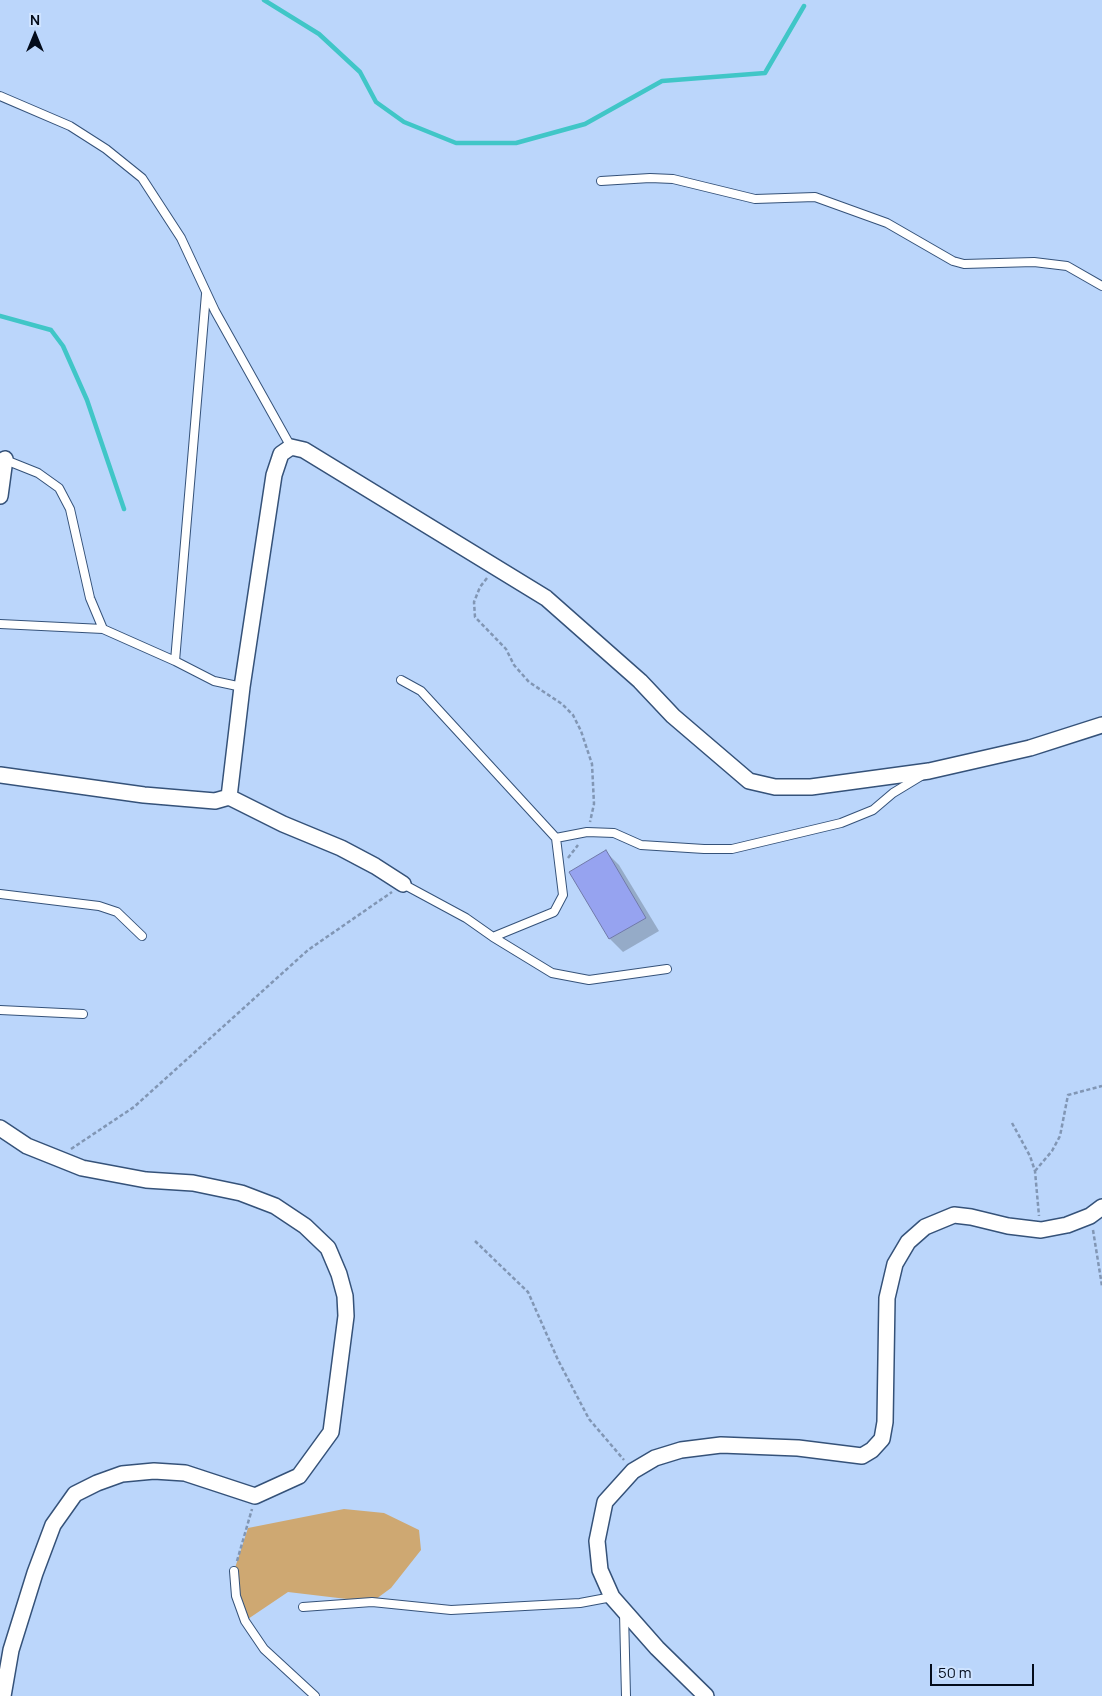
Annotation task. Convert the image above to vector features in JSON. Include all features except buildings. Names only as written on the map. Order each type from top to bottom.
[{"type":"street","points":[[229,797],[242,687],[274,475],[281,454],[291,447],[304,450],[546,598],[640,681],[673,716],[749,781],[775,787],[811,787],[929,771],[1030,748],[1102,724]]},
{"type":"street","points":[[0,496],[3,458]]},
{"type":"street","points":[[0,775],[144,796],[215,801],[229,797],[275,820],[341,848],[375,866],[403,884]]},
{"type":"street","points":[[0,1128],[27,1146],[82,1168],[146,1180],[193,1183],[241,1193],[275,1206],[305,1226],[328,1248],[345,1296],[346,1316],[331,1432],[299,1476],[255,1496],[185,1473],[154,1471],[122,1474],[75,1494],[53,1525],[35,1573],[11,1650],[3,1696]]},
{"type":"street","points":[[706,1696],[657,1648],[612,1597],[600,1570],[597,1541],[605,1502],[633,1471],[655,1458],[681,1450],[721,1445],[798,1448],[862,1456],[872,1450],[882,1439],[886,1422],[887,1298],[895,1264],[908,1242],[924,1227],[954,1215],[1008,1226],[1041,1230],[1067,1225],[1096,1212]]},
{"type":"lane","points":[[0,96],[70,126],[106,149],[142,178],[181,238],[206,292],[291,447]]},
{"type":"lane","points":[[601,181],[650,178],[672,179],[755,199],[815,197],[888,223],[954,262],[964,264],[1034,262],[1068,266],[1102,286]]},
{"type":"lane","points":[[176,661],[206,292]]},
{"type":"lane","points":[[3,458],[38,473],[59,488],[70,509],[90,598],[103,629]]},
{"type":"lane","points":[[0,624],[103,629],[176,661],[214,681],[242,687]]},
{"type":"lane","points":[[401,680],[421,691],[556,838],[563,896],[554,912],[493,937]]},
{"type":"lane","points":[[556,838],[587,832],[614,833],[641,845],[732,849],[842,823],[873,810],[893,792],[929,771]]},
{"type":"lane","points":[[403,884],[466,918],[530,961],[552,973],[589,980],[667,969]]},
{"type":"lane","points":[[0,894],[99,906],[117,912],[142,936]]},
{"type":"lane","points":[[0,1010],[83,1014]]},
{"type":"lane","points":[[234,1571],[236,1596],[245,1621],[264,1649],[315,1696]]},
{"type":"lane","points":[[303,1607],[372,1602],[452,1610],[580,1603],[612,1597]]},
{"type":"lane","points":[[624,1611],[626,1696]]},
{"type":"path","points":[[497,568],[480,587],[474,602],[476,617],[506,649],[514,665],[529,682],[562,704],[573,715],[592,764],[594,804],[587,832],[561,869]]},
{"type":"path","points":[[56,1159],[134,1107],[308,950],[403,884]]},
{"type":"path","points":[[1035,1171],[1052,1150],[1060,1136],[1064,1102],[1068,1096],[1102,1086]]},
{"type":"path","points":[[1012,1123],[1030,1156],[1035,1171],[1041,1230]]},
{"type":"path","points":[[1096,1212],[1102,1286]]},
{"type":"path","points":[[475,1241],[528,1292],[558,1360],[589,1419],[633,1471]]},
{"type":"path","points":[[234,1571],[255,1496]]},
{"type":"shaded area","points":[[344,1509],[384,1513],[419,1530],[421,1550],[391,1588],[372,1602],[288,1592],[245,1621],[234,1571],[248,1528]]},
{"type":"waterway","points":[[264,0],[319,34],[360,72],[376,102],[404,122],[456,143],[516,143],[585,124],[662,81],[765,73],[804,6]]},
{"type":"waterway","points":[[0,316],[51,330],[63,346],[87,400],[124,509]]}]
